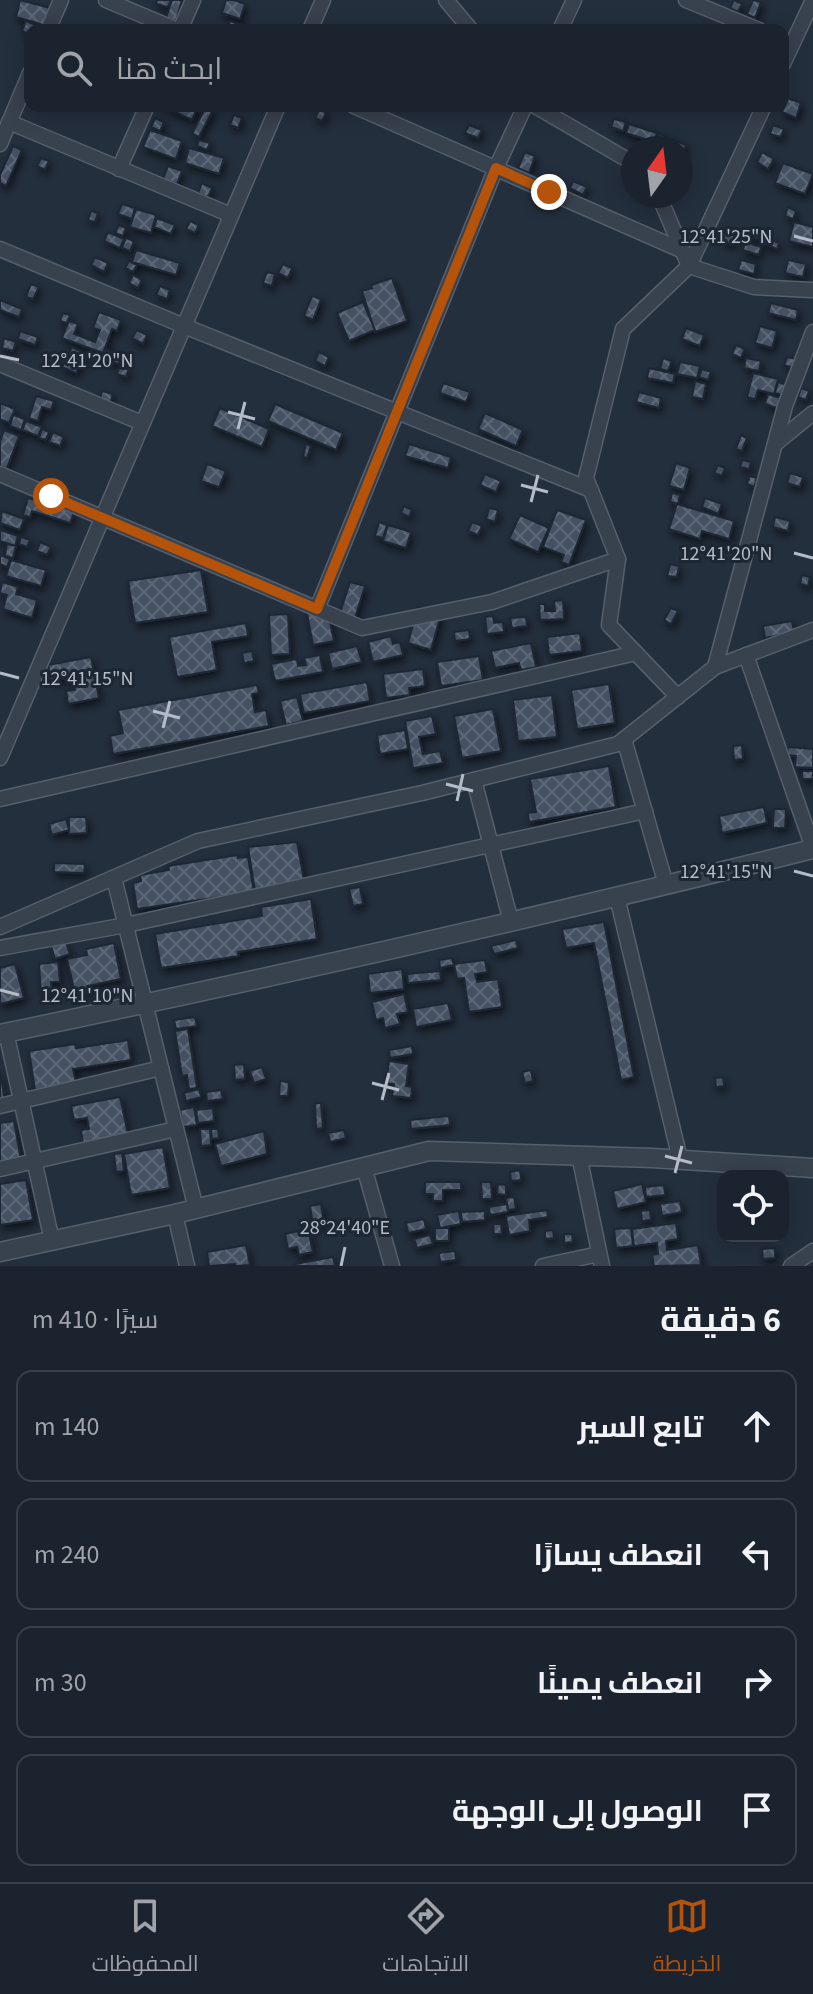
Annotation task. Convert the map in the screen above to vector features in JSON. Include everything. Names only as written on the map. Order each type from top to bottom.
[{"type":"street","points":[[51,24],[61,0]]},
{"type":"street","points":[[106,0],[164,24]]},
{"type":"street","points":[[181,24],[193,0]]},
{"type":"street","points":[[313,24],[323,0]]},
{"type":"street","points":[[446,0],[466,24]]},
{"type":"street","points":[[563,24],[574,0]]},
{"type":"street","points":[[686,0],[744,24]]},
{"type":"street","points":[[789,40],[813,0]]},
{"type":"street","points":[[0,144],[24,87]]},
{"type":"street","points":[[119,169],[144,112]]},
{"type":"street","points":[[0,758],[4,736],[102,518],[275,112]]},
{"type":"street","points":[[368,112],[683,251]]},
{"type":"street","points":[[317,609],[496,168],[522,112]]},
{"type":"street","points":[[545,112],[621,156]]},
{"type":"street","points":[[678,697],[609,625],[618,559],[586,478],[623,329],[689,266],[761,112]]},
{"type":"street","points":[[9,122],[231,215]]},
{"type":"street","points":[[664,208],[689,266]]},
{"type":"street","points":[[0,249],[591,490]]},
{"type":"street","points":[[689,266],[754,287],[813,290]]},
{"type":"street","points":[[715,667],[785,406],[813,332]]},
{"type":"street","points":[[0,364],[142,423]]},
{"type":"street","points":[[774,444],[813,413]]},
{"type":"street","points":[[0,474],[362,628],[492,602],[618,559]]},
{"type":"street","points":[[0,927],[198,841],[474,780],[618,744],[715,667],[813,630]]},
{"type":"street","points":[[0,799],[636,653]]},
{"type":"street","points":[[52,1241],[3,1033],[338,962],[813,849],[746,655]]},
{"type":"street","points":[[624,739],[666,885]]},
{"type":"street","points":[[474,780],[511,922]]},
{"type":"street","points":[[0,948],[126,925],[645,811]]},
{"type":"street","points":[[114,878],[196,1209]]},
{"type":"street","points":[[617,897],[680,1159]]},
{"type":"street","points":[[0,1106],[161,1068]]},
{"type":"street","points":[[0,1169],[176,1129]]},
{"type":"street","points":[[0,1252],[175,1214],[429,1151],[680,1159],[813,1168]]},
{"type":"street","points":[[543,1266],[600,1260],[579,1155]]},
{"type":"street","points":[[364,1167],[392,1266]]},
{"type":"street","points":[[175,1214],[187,1266]]},
{"type":"street","points":[[791,1266],[813,1251]]},
{"type":"building","points":[[20,0],[50,8],[44,24],[16,17]]},
{"type":"building","points":[[157,0],[171,0],[168,7],[156,4]]},
{"type":"building","points":[[172,0],[182,0],[176,21],[166,18]]},
{"type":"building","points":[[226,0],[245,4],[240,19],[222,13]]},
{"type":"building","points":[[734,0],[742,4],[738,12],[730,8]]},
{"type":"building","points":[[753,0],[761,2],[755,18],[747,14]]},
{"type":"building","points":[[789,98],[801,103],[796,118],[782,112],[789,112]]},
{"type":"building","points":[[175,112],[195,112],[192,120]]},
{"type":"building","points":[[203,112],[212,112],[199,137],[192,134]]},
{"type":"building","points":[[318,112],[326,113],[322,121],[315,118]]},
{"type":"building","points":[[234,115],[242,118],[238,128],[230,125]]},
{"type":"building","points":[[155,118],[164,122],[160,131],[151,127]]},
{"type":"building","points":[[614,119],[626,122],[623,131],[611,127]]},
{"type":"building","points":[[629,124],[657,133],[656,136],[635,136],[626,133]]},
{"type":"building","points":[[469,125],[482,130],[478,138],[465,133]]},
{"type":"building","points":[[773,125],[784,129],[781,137],[770,134]]},
{"type":"building","points":[[150,130],[182,141],[176,159],[143,147]]},
{"type":"building","points":[[199,140],[210,143],[207,150],[197,146]]},
{"type":"building","points":[[13,146],[22,150],[6,186],[0,183],[0,175]]},
{"type":"building","points":[[189,148],[224,158],[219,174],[185,163]]},
{"type":"building","points":[[525,152],[535,156],[529,173],[518,168]]},
{"type":"building","points":[[762,152],[774,159],[768,169],[757,162]]},
{"type":"building","points":[[41,158],[49,161],[45,170],[37,166]]},
{"type":"building","points":[[783,163],[813,174],[805,194],[775,183]]},
{"type":"building","points":[[168,166],[182,171],[177,184],[163,179]]},
{"type":"building","points":[[573,181],[587,187],[583,195],[570,188]]},
{"type":"building","points":[[202,183],[212,188],[208,197],[198,193]]},
{"type":"building","points":[[122,204],[135,208],[132,219],[118,214]]},
{"type":"building","points":[[788,207],[796,211],[793,219],[785,216]]},
{"type":"building","points":[[136,209],[156,215],[151,233],[130,227]]},
{"type":"building","points":[[91,211],[98,213],[95,222],[88,220]]},
{"type":"building","points":[[157,218],[175,225],[171,234],[154,227]]},
{"type":"building","points":[[190,221],[199,225],[195,233],[186,229]]},
{"type":"building","points":[[794,222],[813,227],[813,247],[789,241]]},
{"type":"building","points":[[119,225],[126,228],[123,236],[115,233]]},
{"type":"building","points":[[751,227],[761,231],[757,239],[747,235]]},
{"type":"building","points":[[108,232],[124,239],[120,248],[104,241]]},
{"type":"building","points":[[725,232],[735,236],[732,245],[721,241]]},
{"type":"building","points":[[764,236],[779,243],[777,249],[761,242]]},
{"type":"building","points":[[126,238],[134,241],[130,251],[122,248]]},
{"type":"building","points":[[745,242],[761,247],[759,255],[743,250]]},
{"type":"building","points":[[136,250],[180,263],[176,275],[132,262]]},
{"type":"building","points":[[95,257],[108,263],[104,272],[91,265]]},
{"type":"building","points":[[741,260],[756,264],[754,274],[738,270]]},
{"type":"building","points":[[788,260],[806,264],[803,277],[785,273]]},
{"type":"building","points":[[129,261],[137,265],[133,272],[125,268]]},
{"type":"building","points":[[283,264],[292,268],[288,278],[278,273]]},
{"type":"building","points":[[267,272],[275,274],[272,286],[263,283]]},
{"type":"building","points":[[133,275],[142,280],[138,288],[129,283]]},
{"type":"building","points":[[392,278],[407,321],[375,332],[362,291]]},
{"type":"building","points":[[31,284],[39,287],[33,299],[26,297]]},
{"type":"building","points":[[160,286],[170,290],[167,299],[156,295]]},
{"type":"building","points":[[312,296],[321,299],[313,320],[304,316]]},
{"type":"building","points":[[0,300],[22,309],[19,317],[0,310]]},
{"type":"building","points":[[363,302],[375,330],[349,341],[337,313]]},
{"type":"building","points":[[771,303],[798,310],[796,320],[768,313]]},
{"type":"building","points":[[99,312],[121,320],[117,331],[112,329],[103,353],[62,338],[69,321],[78,324],[74,334],[95,342],[100,330],[93,328]]},
{"type":"building","points":[[63,313],[70,315],[67,323],[60,321]]},
{"type":"building","points":[[760,326],[777,331],[772,348],[755,343]]},
{"type":"building","points":[[686,328],[704,335],[700,346],[682,339]]},
{"type":"building","points":[[137,330],[147,335],[143,344],[132,338]]},
{"type":"building","points":[[20,331],[38,337],[35,345],[18,339]]},
{"type":"building","points":[[4,338],[16,342],[13,351],[2,348]]},
{"type":"building","points":[[736,345],[745,349],[741,358],[732,354]]},
{"type":"building","points":[[72,347],[86,354],[76,373],[62,367]]},
{"type":"building","points":[[105,349],[121,355],[118,364],[102,358]]},
{"type":"building","points":[[319,352],[329,357],[325,366],[315,361]]},
{"type":"building","points":[[787,357],[796,359],[793,368],[784,365]]},
{"type":"building","points":[[663,358],[672,361],[668,371],[660,369]]},
{"type":"building","points":[[746,358],[761,361],[759,371],[744,368]]},
{"type":"building","points":[[680,362],[700,366],[697,378],[677,374]]},
{"type":"building","points":[[120,366],[129,370],[126,377],[117,374]]},
{"type":"building","points":[[649,368],[675,374],[673,383],[647,378]]},
{"type":"building","points":[[702,369],[711,372],[708,380],[699,377]]},
{"type":"building","points":[[753,373],[778,379],[774,394],[758,390],[755,399],[747,397]]},
{"type":"building","points":[[695,381],[706,384],[703,399],[692,397]]},
{"type":"building","points":[[778,382],[787,385],[783,395],[775,393]]},
{"type":"building","points":[[443,383],[470,392],[466,402],[440,393]]},
{"type":"building","points":[[801,388],[809,391],[806,400],[798,397]]},
{"type":"building","points":[[102,391],[113,394],[110,403],[100,399]]},
{"type":"building","points":[[639,392],[661,398],[659,408],[636,402]]},
{"type":"building","points":[[768,394],[780,398],[777,408],[765,404]]},
{"type":"building","points":[[36,396],[54,401],[51,410],[42,407],[38,421],[29,418]]},
{"type":"building","points":[[0,403],[15,409],[9,423],[0,419]]},
{"type":"building","points":[[275,404],[343,433],[336,450],[268,421]]},
{"type":"building","points":[[220,408],[269,429],[262,447],[212,426]]},
{"type":"building","points":[[485,413],[523,430],[516,446],[478,429]]},
{"type":"building","points":[[13,415],[25,419],[21,430],[10,426]]},
{"type":"building","points":[[26,421],[42,427],[38,436],[22,430]]},
{"type":"building","points":[[42,429],[49,432],[46,440],[39,438]]},
{"type":"building","points":[[4,430],[19,436],[7,468],[0,466],[0,442]]},
{"type":"building","points":[[53,432],[64,437],[60,446],[49,442]]},
{"type":"building","points":[[741,435],[747,438],[742,451],[736,449]]},
{"type":"building","points":[[306,444],[311,446],[307,458],[303,457]]},
{"type":"building","points":[[409,444],[451,457],[448,468],[405,456]]},
{"type":"building","points":[[742,460],[751,462],[749,469],[740,467]]},
{"type":"building","points":[[676,463],[690,468],[684,490],[669,486]]},
{"type":"building","points":[[207,464],[226,471],[219,487],[201,481]]},
{"type":"building","points":[[718,465],[725,468],[722,476],[714,473]]},
{"type":"building","points":[[790,473],[803,477],[800,487],[787,483]]},
{"type":"building","points":[[485,474],[501,481],[496,492],[480,485]]},
{"type":"building","points":[[750,476],[757,478],[754,487],[747,484]]},
{"type":"building","points":[[672,493],[680,495],[678,504],[670,502]]},
{"type":"building","points":[[28,498],[74,512],[70,523],[32,511],[30,517],[23,515]]},
{"type":"building","points":[[705,498],[722,504],[718,514],[702,507]]},
{"type":"building","points":[[677,504],[734,521],[729,539],[702,531],[700,539],[669,529]]},
{"type":"building","points":[[404,506],[412,510],[409,517],[401,513]]},
{"type":"building","points":[[489,508],[498,510],[495,522],[486,519]]},
{"type":"building","points":[[557,510],[586,520],[569,565],[561,562],[564,555],[543,547]]},
{"type":"building","points":[[2,511],[24,519],[20,530],[0,523]]},
{"type":"building","points":[[520,515],[549,528],[538,552],[509,539]]},
{"type":"building","points":[[775,517],[790,521],[788,531],[773,527]]},
{"type":"building","points":[[379,522],[387,525],[383,538],[375,536]]},
{"type":"building","points":[[472,522],[482,526],[478,535],[468,531]]},
{"type":"building","points":[[388,525],[411,532],[406,548],[383,541]]},
{"type":"building","points":[[0,530],[18,536],[15,546],[0,541]]},
{"type":"building","points":[[21,537],[30,540],[27,547],[19,544]]},
{"type":"building","points":[[40,542],[51,547],[47,555],[37,551]]},
{"type":"building","points":[[7,544],[16,546],[13,558],[5,556]]},
{"type":"building","points":[[0,555],[10,559],[7,567],[0,564]]},
{"type":"building","points":[[11,560],[46,570],[41,586],[6,576]]},
{"type":"building","points":[[670,564],[679,566],[677,577],[667,576]]},
{"type":"building","points":[[201,570],[208,612],[135,623],[128,581]]},
{"type":"building","points":[[802,575],[810,577],[808,586],[800,584]]},
{"type":"building","points":[[2,582],[18,587],[16,594],[37,600],[32,618],[3,609],[7,595],[0,593]]},
{"type":"building","points":[[350,582],[365,586],[353,624],[338,619]]},
{"type":"building","points":[[563,600],[564,619],[540,620],[539,604],[545,604],[545,611],[555,611],[554,601]]},
{"type":"building","points":[[326,604],[334,641],[313,645],[306,608]]},
{"type":"building","points":[[418,607],[441,614],[431,650],[408,643]]},
{"type":"building","points":[[671,608],[678,611],[671,624],[664,620]]},
{"type":"building","points":[[288,614],[290,654],[271,655],[269,615]]},
{"type":"building","points":[[493,616],[494,623],[503,622],[504,632],[487,634],[485,617]]},
{"type":"building","points":[[526,617],[527,626],[512,628],[510,618]]},
{"type":"building","points":[[792,621],[794,632],[765,638],[763,626]]},
{"type":"building","points":[[246,623],[248,636],[212,642],[217,670],[177,677],[169,637]]},
{"type":"building","points":[[469,630],[470,639],[455,641],[454,632]]},
{"type":"building","points":[[580,633],[582,651],[549,655],[547,637]]},
{"type":"building","points":[[391,636],[393,644],[400,642],[403,655],[373,662],[368,642]]},
{"type":"building","points":[[531,643],[536,667],[521,670],[519,663],[495,668],[491,651]]},
{"type":"building","points":[[357,646],[362,662],[332,669],[328,653]]},
{"type":"building","points":[[252,651],[254,661],[244,663],[242,653]]},
{"type":"building","points":[[320,655],[323,672],[275,681],[271,664],[297,659],[298,666],[306,665],[304,658]]},
{"type":"building","points":[[479,656],[483,680],[441,686],[437,662]]},
{"type":"building","points":[[91,657],[99,698],[68,704],[66,691],[75,690],[72,677],[51,681],[48,665]]},
{"type":"building","points":[[423,669],[425,686],[409,688],[410,695],[386,698],[383,674]]},
{"type":"building","points":[[367,682],[370,701],[304,713],[300,694]]},
{"type":"building","points":[[609,684],[615,723],[577,729],[571,690]]},
{"type":"building","points":[[257,685],[259,693],[252,694],[255,712],[266,710],[269,726],[113,754],[110,736],[123,733],[118,710]]},
{"type":"building","points":[[552,695],[557,737],[518,741],[513,700]]},
{"type":"building","points":[[297,697],[303,721],[286,725],[280,701]]},
{"type":"building","points":[[493,709],[501,751],[462,758],[454,716]]},
{"type":"building","points":[[432,716],[436,734],[419,737],[423,754],[440,751],[443,763],[413,768],[405,721]]},
{"type":"building","points":[[405,730],[408,749],[380,754],[377,735]]},
{"type":"building","points":[[742,745],[743,759],[734,760],[733,746]]},
{"type":"building","points":[[788,747],[813,749],[813,768],[795,767],[796,756],[787,755]]},
{"type":"building","points":[[609,766],[616,807],[529,822],[528,813],[536,812],[530,779]]},
{"type":"building","points":[[802,771],[813,771],[813,779],[802,779]]},
{"type":"building","points":[[764,807],[767,823],[722,833],[719,816]]},
{"type":"building","points":[[774,809],[786,809],[785,828],[773,828]]},
{"type":"building","points":[[69,817],[86,817],[87,833],[69,834]]},
{"type":"building","points":[[66,819],[69,830],[52,835],[49,824]]},
{"type":"building","points":[[297,842],[304,880],[255,891],[248,847]]},
{"type":"building","points":[[238,855],[238,858],[248,857],[254,892],[137,909],[133,883],[141,881],[140,875],[169,870],[168,866]]},
{"type":"building","points":[[54,863],[85,864],[84,873],[54,872]]},
{"type":"building","points":[[360,887],[363,904],[353,906],[349,889]]},
{"type":"building","points":[[311,899],[317,939],[238,952],[239,956],[161,968],[155,934],[262,916],[261,907]]},
{"type":"building","points":[[604,922],[634,1077],[621,1080],[594,943],[566,948],[562,929]]},
{"type":"building","points":[[516,940],[518,948],[494,954],[491,946]]},
{"type":"building","points":[[65,941],[70,954],[55,959],[51,946]]},
{"type":"building","points":[[114,943],[121,979],[87,986],[88,990],[75,993],[67,959],[87,955],[86,949]]},
{"type":"building","points":[[452,958],[454,965],[440,968],[439,960]]},
{"type":"building","points":[[485,960],[487,972],[475,974],[477,982],[498,979],[502,1007],[469,1012],[464,978],[457,979],[454,964]]},
{"type":"building","points":[[58,962],[60,982],[51,982],[52,992],[41,993],[39,964]]},
{"type":"building","points":[[15,964],[24,998],[0,1004],[0,968]]},
{"type":"building","points":[[402,969],[404,989],[370,993],[368,974]]},
{"type":"building","points":[[440,971],[441,980],[408,983],[407,974]]},
{"type":"building","points":[[404,994],[408,1012],[397,1014],[400,1024],[385,1028],[383,1018],[376,1020],[372,1002]]},
{"type":"building","points":[[448,1003],[452,1020],[416,1027],[413,1009]]},
{"type":"building","points":[[195,1017],[197,1026],[176,1029],[174,1020]]},
{"type":"building","points":[[188,1029],[197,1088],[189,1089],[187,1075],[182,1076],[175,1031]]},
{"type":"building","points":[[128,1040],[131,1060],[73,1069],[76,1083],[35,1090],[29,1051]]},
{"type":"building","points":[[412,1046],[413,1054],[390,1058],[389,1050]]},
{"type":"building","points":[[389,1061],[409,1064],[406,1086],[412,1087],[411,1098],[392,1096],[394,1084],[386,1083]]},
{"type":"building","points":[[244,1064],[245,1079],[235,1080],[234,1065]]},
{"type":"building","points":[[262,1067],[266,1079],[254,1083],[250,1071]]},
{"type":"building","points":[[0,1070],[5,1102],[0,1103]]},
{"type":"building","points":[[531,1070],[533,1081],[525,1083],[522,1072]]},
{"type":"building","points":[[723,1077],[724,1086],[716,1087],[715,1078]]},
{"type":"building","points":[[280,1081],[289,1082],[288,1096],[279,1096]]},
{"type":"building","points":[[199,1089],[201,1097],[186,1101],[184,1093]]},
{"type":"building","points":[[221,1090],[223,1099],[207,1101],[206,1092]]},
{"type":"building","points":[[120,1097],[128,1134],[83,1143],[81,1130],[89,1129],[87,1118],[74,1120],[71,1106]]},
{"type":"building","points":[[315,1103],[321,1103],[323,1128],[316,1129]]},
{"type":"building","points":[[194,1107],[197,1125],[183,1127],[180,1110]]},
{"type":"building","points":[[213,1108],[214,1121],[198,1123],[196,1110]]},
{"type":"building","points":[[449,1116],[450,1125],[411,1129],[410,1120]]},
{"type":"building","points":[[14,1121],[21,1161],[0,1164],[0,1123]]},
{"type":"building","points":[[200,1129],[210,1129],[211,1145],[201,1146]]},
{"type":"building","points":[[211,1129],[218,1129],[219,1138],[212,1139]]},
{"type":"building","points":[[344,1130],[346,1138],[330,1142],[328,1133]]},
{"type":"building","points":[[264,1131],[267,1154],[221,1166],[215,1144]]},
{"type":"building","points":[[163,1147],[170,1188],[131,1195],[124,1154]]},
{"type":"building","points":[[122,1153],[124,1171],[116,1172],[114,1154]]},
{"type":"building","points":[[520,1170],[521,1180],[511,1181],[510,1172]]},
{"type":"building","points":[[26,1180],[33,1220],[0,1225],[0,1184]]},
{"type":"building","points":[[425,1182],[461,1182],[461,1190],[443,1190],[443,1201],[433,1201],[433,1194],[425,1194]]},
{"type":"building","points":[[481,1182],[491,1182],[492,1199],[482,1199]]},
{"type":"building","points":[[498,1184],[506,1185],[506,1195],[497,1194]]},
{"type":"building","points":[[642,1184],[646,1202],[617,1209],[613,1191]]},
{"type":"building","points":[[664,1185],[665,1195],[646,1197],[645,1187]]},
{"type":"building","points":[[514,1197],[516,1209],[508,1210],[506,1198]]},
{"type":"building","points":[[680,1201],[682,1212],[662,1216],[660,1204]]},
{"type":"building","points":[[321,1204],[324,1224],[313,1225],[310,1206]]},
{"type":"building","points":[[507,1204],[508,1212],[490,1215],[489,1207]]},
{"type":"building","points":[[547,1210],[548,1217],[529,1220],[530,1231],[509,1235],[506,1216]]},
{"type":"building","points":[[650,1210],[651,1220],[642,1221],[641,1211]]},
{"type":"building","points":[[459,1211],[461,1224],[440,1228],[437,1215]]},
{"type":"building","points":[[485,1211],[485,1220],[462,1222],[461,1212]]},
{"type":"building","points":[[424,1219],[426,1229],[408,1233],[406,1223]]},
{"type":"building","points":[[676,1223],[678,1239],[666,1241],[667,1250],[698,1245],[701,1265],[654,1266],[652,1255],[658,1254],[657,1243],[634,1246],[632,1229]]},
{"type":"building","points":[[493,1224],[501,1224],[502,1234],[494,1234]]},
{"type":"building","points":[[435,1228],[449,1228],[449,1241],[435,1241]]},
{"type":"building","points":[[631,1228],[633,1246],[616,1248],[614,1229]]},
{"type":"building","points":[[308,1229],[313,1252],[299,1255],[297,1247],[288,1249],[285,1234]]},
{"type":"building","points":[[553,1230],[554,1238],[545,1239],[545,1231]]},
{"type":"building","points":[[564,1234],[572,1234],[573,1242],[564,1243]]},
{"type":"building","points":[[430,1235],[433,1244],[417,1248],[414,1239]]},
{"type":"building","points":[[246,1245],[250,1265],[209,1266],[207,1252]]},
{"type":"building","points":[[775,1248],[775,1258],[763,1259],[762,1249]]},
{"type":"building","points":[[455,1251],[456,1260],[440,1262],[439,1253]]},
{"type":"building","points":[[333,1257],[335,1266],[295,1264]]},
{"type":"route","points":[[51,496],[317,609],[496,168],[549,192]]}]
